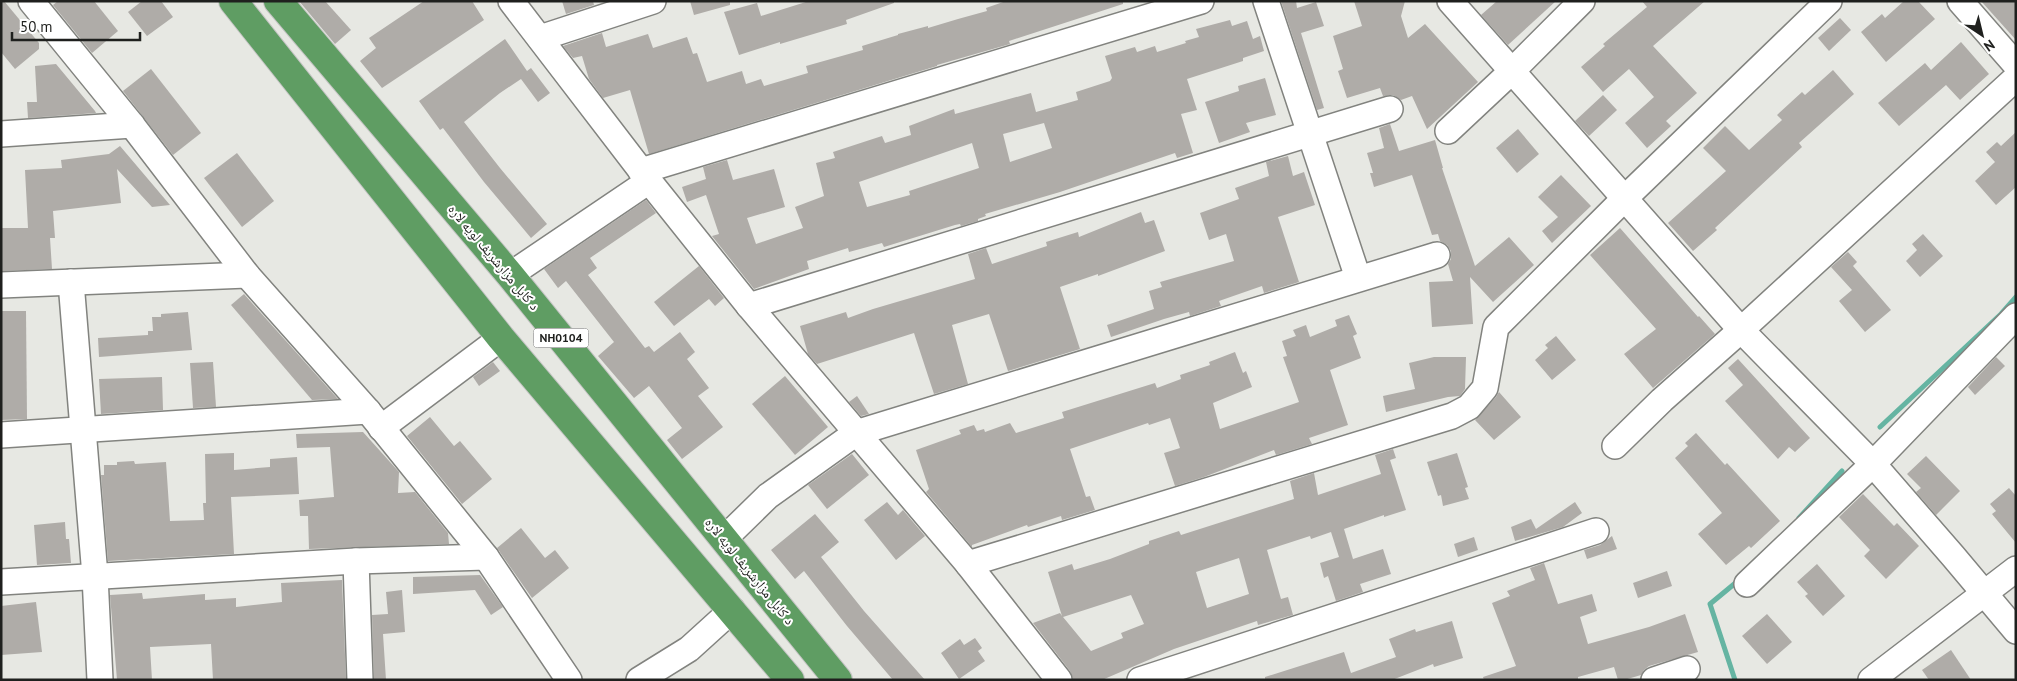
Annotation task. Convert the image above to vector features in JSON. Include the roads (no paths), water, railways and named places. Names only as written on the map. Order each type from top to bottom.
[{"type":"highway","name":"NH0104","points":[[233,1],[501,338],[790,680]]},
{"type":"highway","name":"د کابل مزارشریف لویه لاره","points":[[278,1],[510,275],[838,680]]},
{"type":"street","points":[[31,1],[132,125],[247,275],[374,419],[486,557],[569,680]]},
{"type":"street","points":[[511,1],[645,176],[748,306],[968,564],[1059,680]]},
{"type":"street","points":[[540,38],[653,1]]},
{"type":"street","points":[[510,275],[645,176],[1201,1]]},
{"type":"street","points":[[1266,1],[1358,278]]},
{"type":"street","points":[[1450,1],[1741,330],[1872,464],[2016,630]]},
{"type":"street","points":[[1448,131],[1511,72],[1582,1]]},
{"type":"street","points":[[968,564],[1452,416],[1468,406],[1485,388],[1496,327],[1624,199],[1829,1]]},
{"type":"street","points":[[1960,1],[2016,64]]},
{"type":"street","points":[[1615,446],[1662,400],[2016,78]]},
{"type":"street","points":[[748,306],[1390,108]]},
{"type":"street","points":[[1,134],[132,125]]},
{"type":"street","points":[[724,539],[768,496],[856,433],[1437,255]]},
{"type":"street","points":[[1,286],[247,275]]},
{"type":"street","points":[[71,282],[95,576],[100,680]]},
{"type":"street","points":[[1747,584],[1872,464],[2016,316]]},
{"type":"street","points":[[1,435],[374,419],[501,338]]},
{"type":"street","points":[[1140,680],[1596,531]]},
{"type":"street","points":[[1,582],[356,560],[486,557]]},
{"type":"street","points":[[356,560],[360,680]]},
{"type":"street","points":[[1871,680],[2016,569]]},
{"type":"street","points":[[639,680],[689,649],[732,610]]},
{"type":"street","points":[[1654,680],[1687,669]]},
{"type":"waterway","points":[[1880,427],[2001,314],[2016,297]]},
{"type":"waterway","points":[[1799,518],[1842,471]]},
{"type":"waterway","points":[[1735,680],[1710,604],[1739,580]]}]
